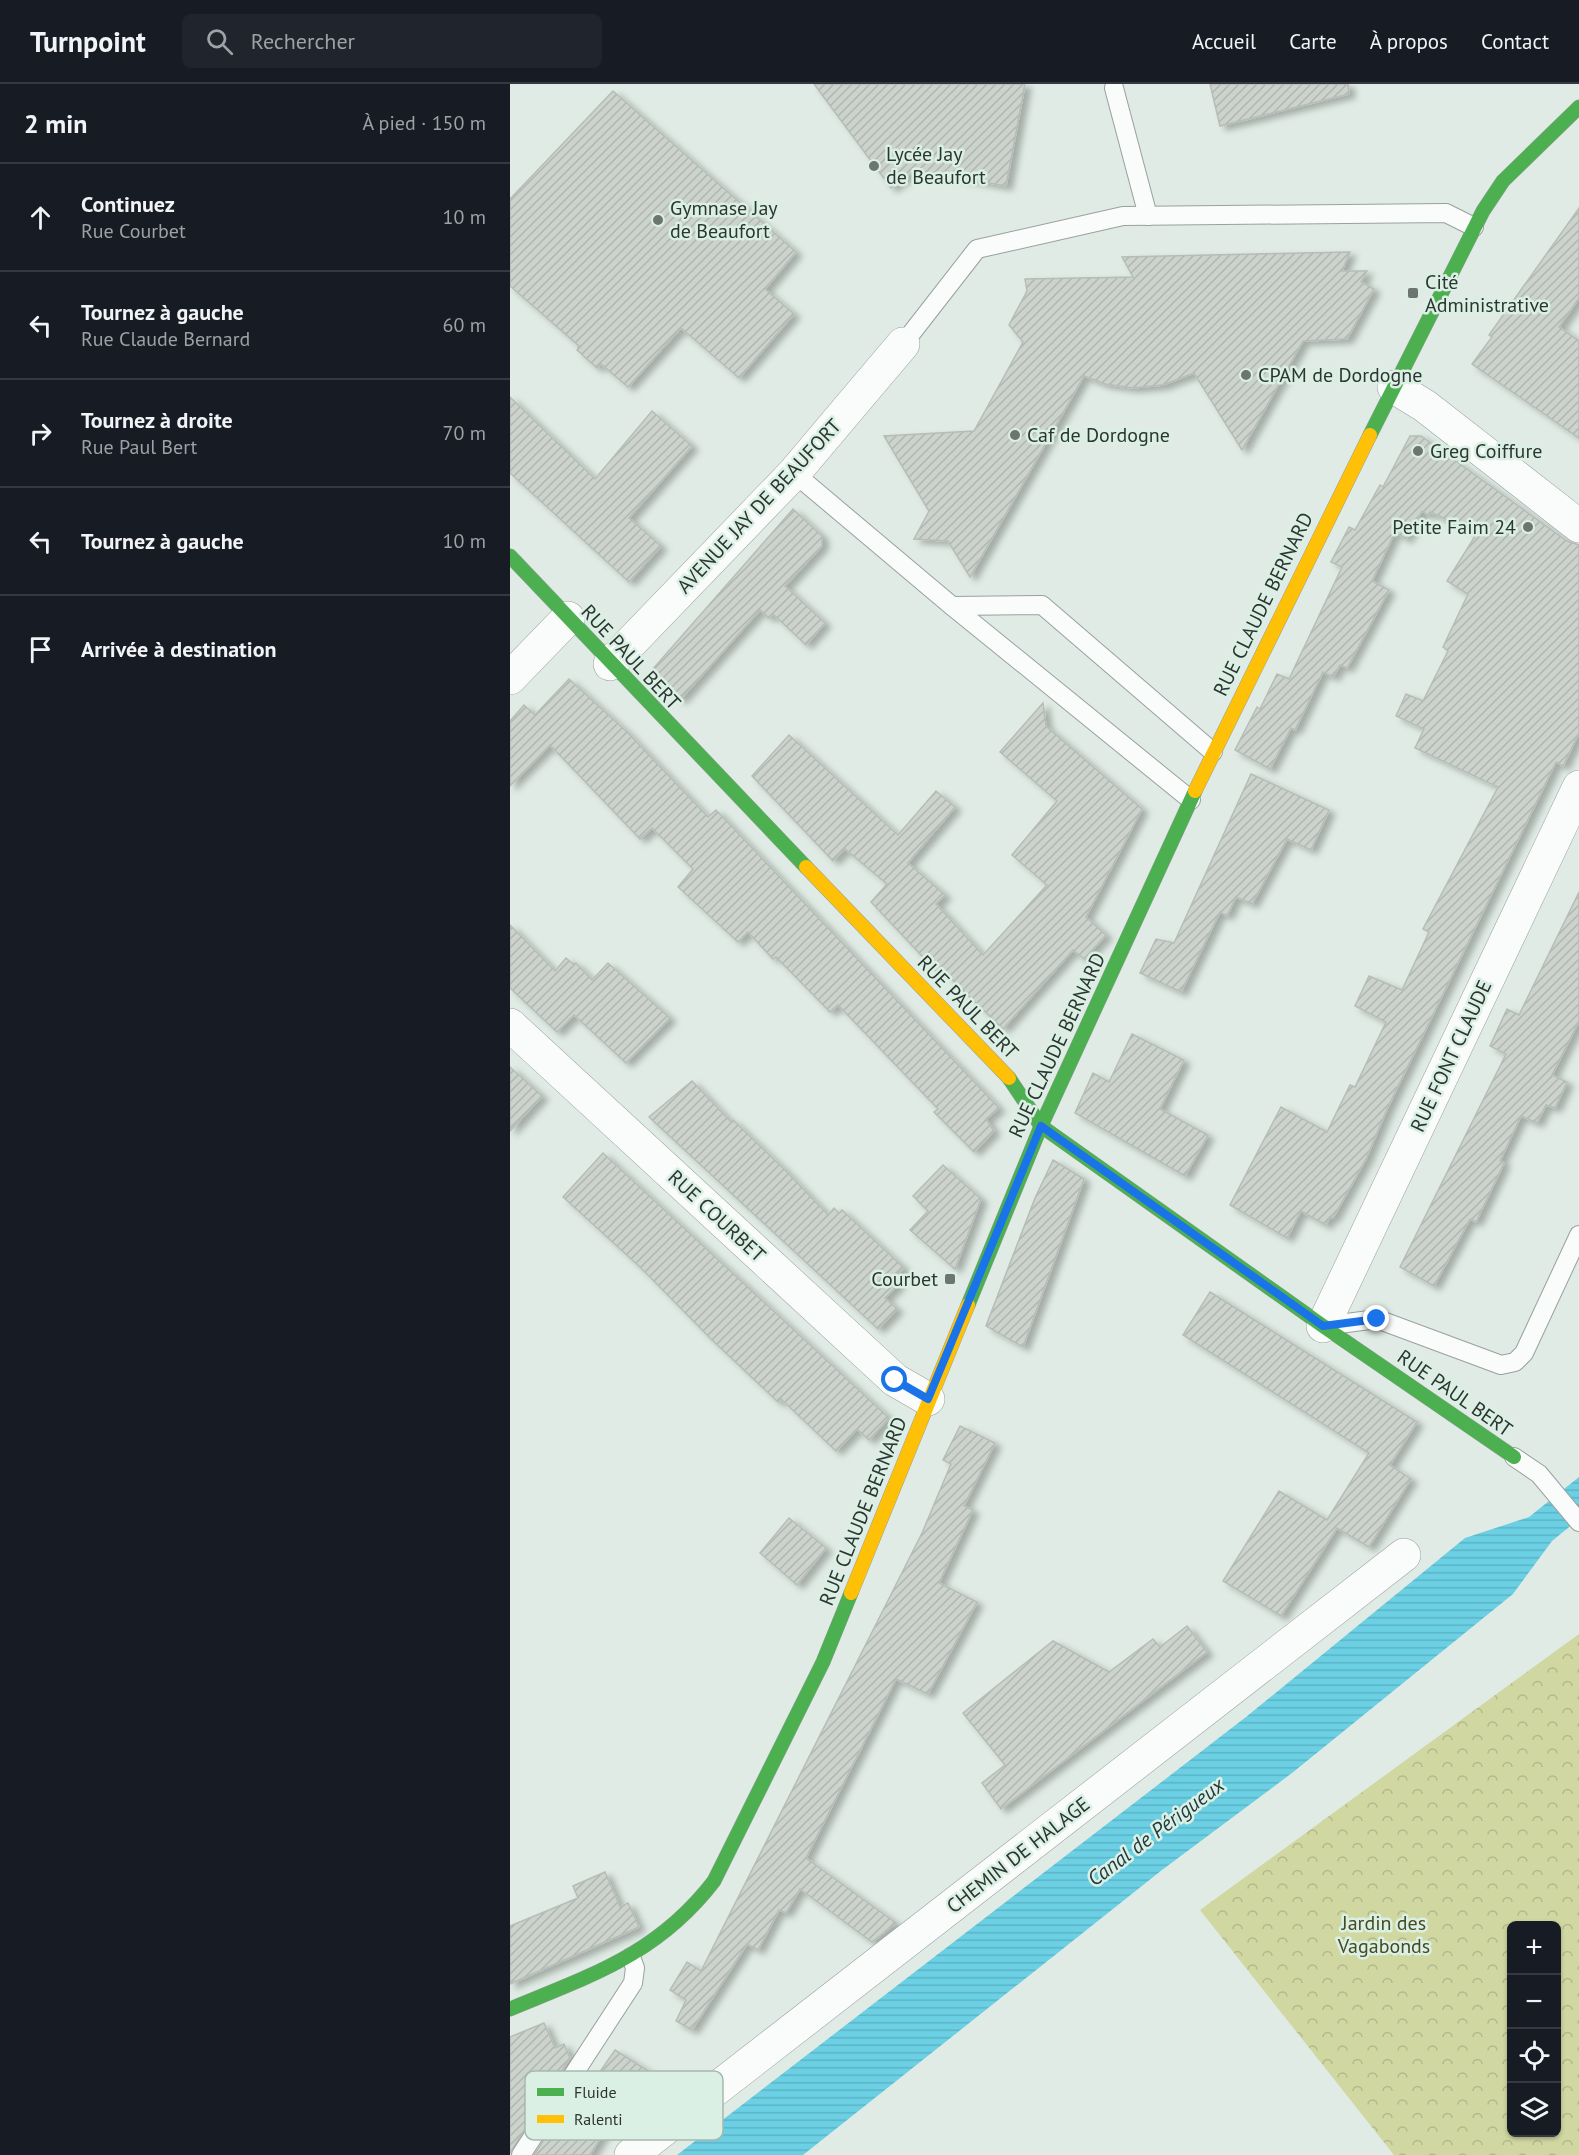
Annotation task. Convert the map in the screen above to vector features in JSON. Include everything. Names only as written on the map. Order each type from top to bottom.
[{"type":"main road","name":"RUE CLAUDE BERNARD","points":[[510,2010],[631,1956],[654,1943],[681,1922],[714,1881],[823,1662],[928,1399],[1041,1126],[1213,752],[1474,227],[1503,181],[1579,107]]},
{"type":"main road","name":"RUE PAUL BERT","points":[[510,556],[610,664],[1015,1084],[1041,1126],[1323,1326],[1514,1457]]},
{"type":"street","name":"AVENUE JAY DE BEAUFORT","points":[[610,664],[794,473],[903,344]]},
{"type":"street","points":[[1394,387],[1425,406],[1575,514]]},
{"type":"street","points":[[510,678],[568,618]]},
{"type":"street","name":"RUE FONT CLAUDE","points":[[1323,1326],[1579,786]]},
{"type":"street","name":"RUE COURBET","points":[[510,1025],[895,1380],[928,1399]]},
{"type":"street","name":"CHEMIN DE HALAGE","points":[[723,2084],[1404,1555]]},
{"type":"street","name":"CHEMIN DE HALAGE","points":[[631,2155],[650,2140]]},
{"type":"lane","points":[[1114,88],[1148,216]]},
{"type":"lane","points":[[903,344],[977,249],[1123,216],[1446,213],[1474,227]]},
{"type":"lane","points":[[794,473],[952,606],[1191,800]]},
{"type":"lane","points":[[952,606],[1042,605],[1213,752]]},
{"type":"lane","points":[[1323,1326],[1377,1319],[1501,1365],[1515,1362],[1524,1353],[1579,1235]]},
{"type":"lane","points":[[1514,1457],[1539,1474],[1579,1522]]},
{"type":"lane","points":[[576,2071],[633,1983],[635,1968],[631,1956]]},
{"type":"lane","points":[[521,2155],[531,2140]]},
{"type":"green space","name":"Jardin des Vagabonds","points":[[1579,1634],[1579,2155],[1394,2155],[1200,1910]]},
{"type":"water","name":"Canal de Périgueux","points":[[1579,1477],[1579,1519],[1552,1541],[1513,1594],[1292,1773],[1162,1870],[803,2155],[677,2155],[696,2140],[723,2140],[723,2120],[1246,1717],[1465,1538],[1529,1517]]},
{"type":"building","points":[[814,84],[1025,84],[1006,186],[916,170],[891,188]]},
{"type":"building","points":[[1210,84],[1348,84],[1349,94],[1220,126]]},
{"type":"building","name":"Gymnase Jay de Beaufort","points":[[613,91],[796,252],[765,289],[794,314],[739,378],[681,328],[628,387],[601,364],[597,368],[577,350],[579,346],[510,286],[510,199]]},
{"type":"building","points":[[1579,208],[1579,298],[1559,327],[1579,341],[1579,438],[1472,364],[1492,337],[1489,335]]},
{"type":"building","points":[[1350,252],[1342,271],[1367,271],[1361,282],[1374,289],[1347,339],[1303,341],[1242,450],[1194,373],[1163,385],[1132,388],[1105,384],[1084,376],[970,577],[948,541],[914,539],[929,511],[884,436],[974,431],[1023,342],[1009,325],[1027,291],[1025,279],[1133,277],[1122,257]]},
{"type":"building","points":[[510,397],[595,479],[652,411],[692,446],[629,518],[661,546],[629,582],[510,473]]},
{"type":"building","points":[[1410,436],[1421,436],[1567,541],[1579,545],[1579,733],[1563,766],[1556,762],[1388,1107],[1366,1159],[1333,1218],[1330,1217],[1326,1225],[1301,1211],[1287,1238],[1230,1205],[1281,1107],[1327,1132],[1350,1085],[1355,1087],[1386,1022],[1355,1006],[1369,976],[1402,990],[1429,932],[1423,929],[1498,787],[1415,748],[1424,729],[1396,716],[1406,694],[1423,701],[1448,651],[1443,647],[1468,594],[1447,581],[1477,533],[1430,512],[1428,515],[1422,511],[1406,539],[1395,532],[1372,581],[1389,590],[1347,668],[1340,665],[1333,677],[1323,672],[1295,730],[1291,728],[1270,769],[1235,750],[1257,707],[1260,709],[1277,674],[1289,679],[1342,567],[1331,562],[1349,527],[1355,530],[1380,485],[1383,487]]},
{"type":"building","points":[[793,509],[822,536],[822,546],[785,586],[825,623],[806,645],[773,614],[769,618],[760,610],[680,700],[652,670]]},
{"type":"building","points":[[569,679],[627,732],[708,817],[716,810],[999,1108],[986,1119],[994,1131],[974,1152],[934,1112],[938,1109],[838,1005],[830,1012],[776,957],[773,959],[748,932],[738,942],[678,887],[693,869],[652,828],[640,839],[550,745],[510,786],[510,721],[524,705],[535,715]]},
{"type":"building","points":[[1043,703],[1046,726],[1142,809],[1086,917],[1106,935],[1084,959],[1073,950],[1003,1029],[941,969],[938,973],[871,902],[887,884],[845,849],[833,861],[752,776],[789,735],[898,835],[936,791],[955,807],[908,863],[945,895],[936,904],[983,955],[1047,885],[1012,855],[1057,801],[1000,752]]},
{"type":"building","points":[[1251,774],[1329,810],[1311,850],[1287,839],[1252,904],[1236,897],[1227,916],[1220,912],[1181,992],[1140,973],[1156,939],[1174,943]]},
{"type":"building","points":[[1579,892],[1579,1021],[1552,1075],[1567,1082],[1555,1108],[1546,1105],[1537,1123],[1521,1116],[1500,1161],[1504,1163],[1476,1222],[1470,1219],[1434,1286],[1400,1267],[1506,1054],[1490,1046],[1507,1009],[1519,1015]]},
{"type":"building","points":[[510,925],[555,971],[566,958],[573,964],[576,963],[592,980],[608,963],[670,1018],[626,1063],[574,1015],[557,1032],[510,988]]},
{"type":"building","points":[[1132,1034],[1184,1060],[1160,1109],[1208,1135],[1185,1176],[1075,1113],[1093,1073],[1109,1082]]},
{"type":"building","points":[[510,1067],[542,1096],[510,1131]]},
{"type":"building","points":[[692,1081],[731,1122],[733,1120],[786,1171],[828,1215],[834,1208],[839,1213],[842,1210],[904,1268],[893,1278],[899,1284],[885,1298],[897,1309],[878,1329],[649,1117]]},
{"type":"building","points":[[603,1153],[889,1418],[869,1440],[857,1429],[836,1451],[781,1399],[778,1402],[711,1339],[641,1268],[563,1197]]},
{"type":"building","points":[[1053,1160],[1084,1179],[1023,1347],[986,1326],[1035,1198]]},
{"type":"building","points":[[943,1165],[981,1199],[955,1269],[910,1230],[928,1211],[913,1196]]},
{"type":"building","points":[[1210,1292],[1417,1422],[1390,1465],[1411,1479],[1369,1547],[1337,1528],[1281,1616],[1223,1581],[1279,1491],[1327,1520],[1369,1453],[1183,1335]]},
{"type":"building","points":[[960,1426],[995,1443],[964,1506],[973,1510],[939,1583],[977,1602],[928,1694],[896,1679],[806,1858],[896,1923],[872,1942],[800,1889],[786,1913],[779,1910],[758,1950],[747,1944],[692,2030],[676,2021],[686,2000],[670,1990],[687,1962],[701,1971],[922,1533],[951,1464],[943,1460]]},
{"type":"building","points":[[789,1518],[826,1548],[797,1585],[760,1553]]},
{"type":"building","points":[[1187,1626],[1207,1652],[1001,1809],[982,1783],[1005,1765],[963,1713],[1053,1641],[1109,1672],[1153,1639],[1160,1647]]},
{"type":"building","points":[[605,1872],[620,1907],[628,1903],[639,1927],[510,1984],[510,1926],[578,1898],[573,1886]]},
{"type":"building","points":[[544,2023],[555,2048],[564,2044],[570,2058],[562,2071],[525,2071],[525,2129],[510,2153],[510,2037]]},
{"type":"building","points":[[615,2050],[648,2071],[600,2071]]},
{"type":"building","points":[[544,2140],[599,2140],[590,2155],[534,2155]]},
{"type":"traffic: fast","points":[[1370,435],[1483,211],[1503,181],[1579,107]]},
{"type":"traffic: fast","points":[[510,556],[806,867]]},
{"type":"traffic: fast","points":[[968,1305],[1041,1126],[1195,791]]},
{"type":"traffic: fast","points":[[1009,1078],[1041,1126],[1323,1326],[1514,1457]]},
{"type":"traffic: fast","points":[[510,2009],[596,1973],[646,1945],[693,1906],[714,1881],[823,1662],[851,1593]]},
{"type":"traffic: slow","points":[[1195,791],[1370,435]]},
{"type":"traffic: slow","points":[[806,867],[1009,1078]]},
{"type":"traffic: slow","points":[[851,1593],[968,1305]]},
{"type":"place","name":"Lycée Jay de Beaufort","points":[[874,166]]},
{"type":"place","name":"Gymnase Jay de Beaufort","points":[[658,220]]},
{"type":"place","name":"Cité Administrative","points":[[1413,293]]},
{"type":"place","name":"CPAM de Dordogne","points":[[1246,375]]},
{"type":"place","name":"Caf de Dordogne","points":[[1015,435]]},
{"type":"place","name":"Greg Coiffure","points":[[1418,451]]},
{"type":"place","name":"Petite Faim 24","points":[[1528,527]]},
{"type":"place","name":"Courbet","points":[[950,1279]]},
{"type":"route","points":[[895,1380],[928,1399],[971,1301],[1041,1126],[1323,1326],[1377,1319]]}]
